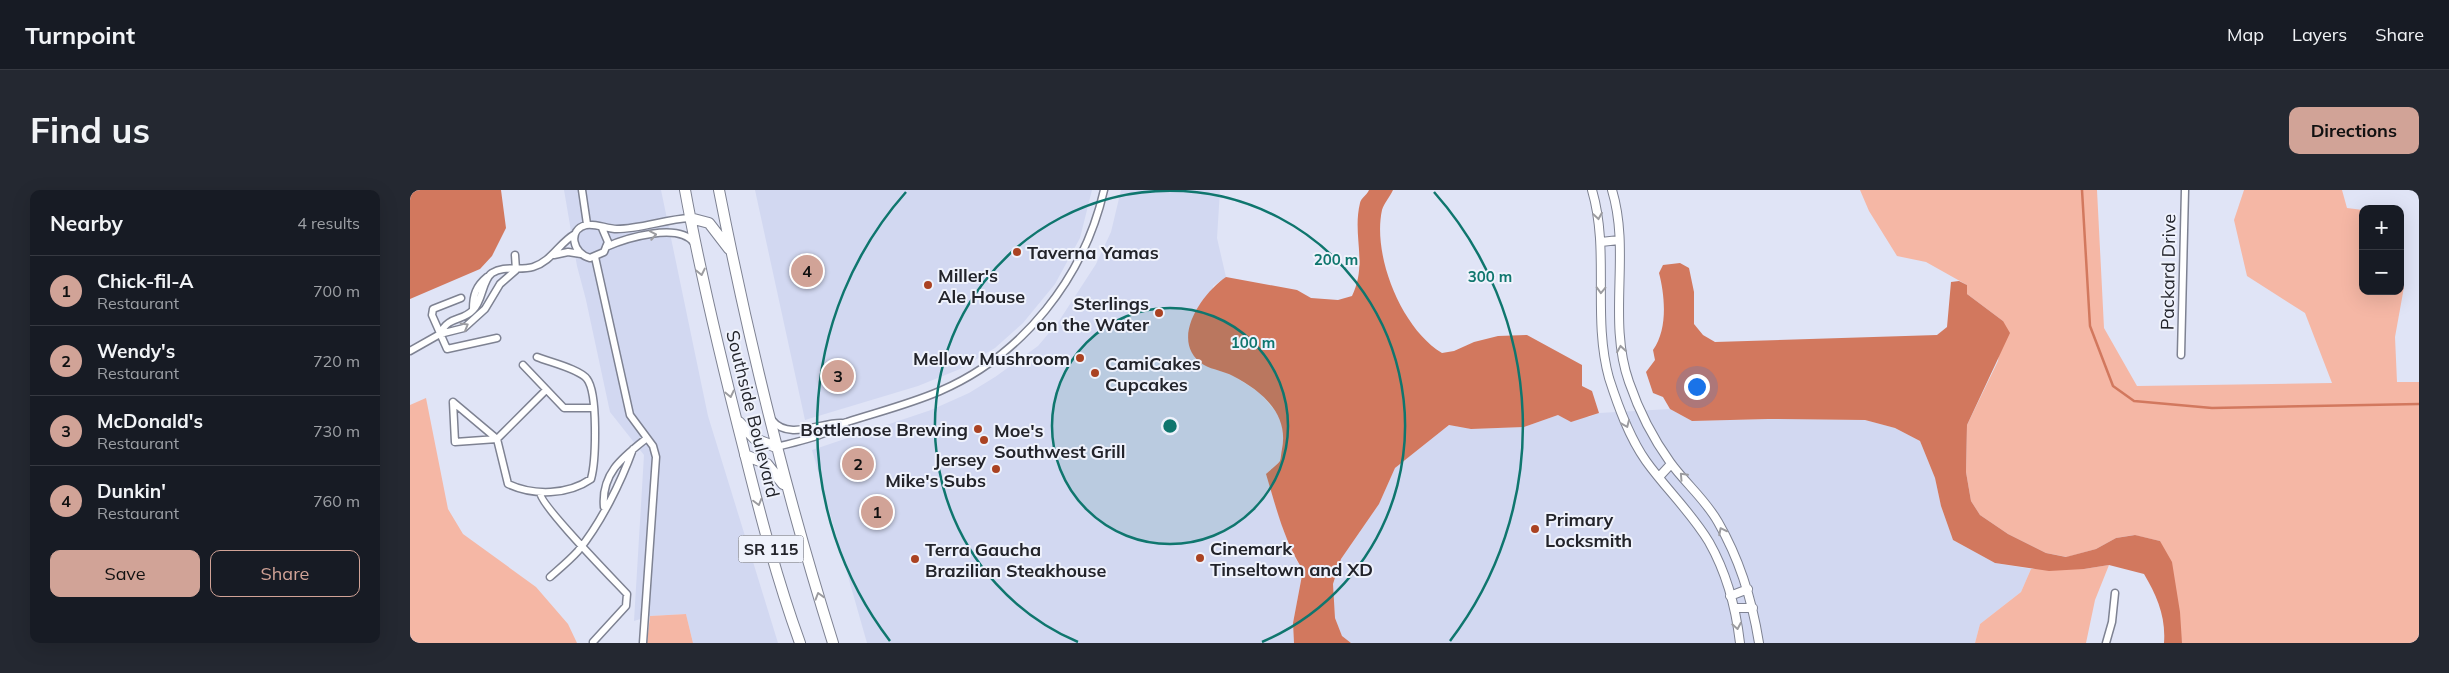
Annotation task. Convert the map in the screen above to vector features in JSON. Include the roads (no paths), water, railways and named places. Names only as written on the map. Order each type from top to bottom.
[{"type":"highway","name":"Southside Boulevard","points":[[686,190],[696,246],[735,418],[800,643]]},
{"type":"highway","name":"Southside Boulevard","points":[[720,190],[776,447],[833,643]]},
{"type":"highway","points":[[690,218],[709,223],[732,252]]},
{"type":"highway","points":[[735,418],[744,430],[756,439],[776,447]]},
{"type":"highway","points":[[745,455],[767,464],[780,480],[790,498]]},
{"type":"street","points":[[582,190],[587,224]]},
{"type":"street","points":[[776,447],[825,433],[844,423],[941,391],[981,369],[1011,346],[1047,308],[1075,267],[1095,221],[1104,190]]},
{"type":"street","points":[[1592,190],[1601,242],[1601,327],[1609,378],[1636,444],[1659,477],[1695,521],[1710,544],[1734,608],[1740,643]]},
{"type":"street","points":[[1612,190],[1619,240],[1618,318],[1623,360],[1628,380],[1647,426],[1671,464],[1694,489],[1718,522],[1735,554],[1748,589],[1759,643]]},
{"type":"street","name":"Packard Drive","points":[[2181,355],[2185,190]]},
{"type":"street","points":[[554,255],[566,239],[587,224],[602,228],[619,229],[690,218]]},
{"type":"street","points":[[602,228],[607,237],[606,247]]},
{"type":"street","points":[[595,257],[606,247],[623,240],[672,232],[687,236],[696,246]]},
{"type":"street","points":[[575,234],[574,243],[580,254]]},
{"type":"street","points":[[1601,242],[1619,240]]},
{"type":"street","points":[[440,334],[444,325],[473,311],[473,298],[478,285],[490,274],[504,268],[516,270],[534,267],[554,255],[568,252],[595,257]]},
{"type":"street","points":[[515,255],[516,270]]},
{"type":"street","points":[[595,257],[630,415],[653,446],[656,457],[643,643]]},
{"type":"street","points":[[410,351],[440,334],[464,328],[485,309],[500,284],[516,270]]},
{"type":"street","points":[[461,298],[433,309],[432,315],[447,349],[497,338]]},
{"type":"street","points":[[537,357],[586,377],[590,385],[594,408],[595,464],[591,479],[579,487],[540,492],[520,490],[508,484],[496,439],[453,402],[455,442],[496,439],[546,390]]},
{"type":"street","points":[[523,364],[564,408],[594,408]]},
{"type":"street","points":[[768,414],[779,427],[788,430],[826,423],[844,423]]},
{"type":"street","points":[[604,508],[603,496],[615,466],[647,438]]},
{"type":"street","points":[[550,577],[582,546],[593,531],[619,483],[633,449]]},
{"type":"street","points":[[1659,477],[1671,464]]},
{"type":"street","points":[[608,480],[619,483]]},
{"type":"street","points":[[540,492],[542,500],[627,594],[626,606],[593,642]]},
{"type":"street","points":[[1730,596],[1748,589]]},
{"type":"street","points":[[2106,643],[2112,622],[2115,594]]},
{"type":"street","points":[[1734,608],[1753,608]]},
{"type":"waterway","points":[[2082,190],[2090,326],[2113,386],[2134,401],[2212,408],[2419,404]]},
{"type":"place","name":"Taverna Yamas","points":[[1017,252]]},
{"type":"place","name":"Dunkin'","points":[[807,271]]},
{"type":"place","name":"Miller's Ale House","points":[[928,285]]},
{"type":"place","name":"Sterlings on the Water","points":[[1159,313]]},
{"type":"place","name":"Mellow Mushroom","points":[[1080,358]]},
{"type":"place","name":"CamiCakes Cupcakes","points":[[1095,373]]},
{"type":"place","name":"McDonald's","points":[[838,376]]},
{"type":"place","name":"Bottlenose Brewing","points":[[978,429]]},
{"type":"place","name":"Moe's Southwest Grill","points":[[984,440]]},
{"type":"place","name":"Wendy's","points":[[858,464]]},
{"type":"place","name":"Jersey Mike's Subs","points":[[996,469]]},
{"type":"place","name":"Chick-fil-A","points":[[877,512]]},
{"type":"place","name":"Primary Locksmith","points":[[1535,529]]},
{"type":"place","name":"Cinemark Tinseltown and XD","points":[[1200,558]]},
{"type":"place","name":"Terra Gaucha Brazilian Steakhouse","points":[[915,559]]}]
